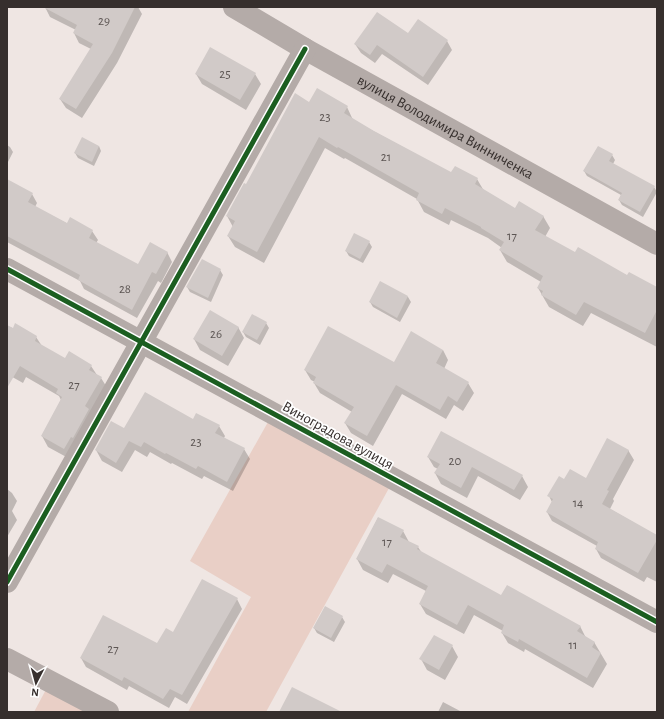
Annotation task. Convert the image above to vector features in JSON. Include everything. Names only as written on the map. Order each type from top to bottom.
[{"type":"street","name":"вулиця Володимира Винниченка","points":[[234,7],[305,49],[657,244]]},
{"type":"street","points":[[7,582],[305,49]]},
{"type":"street","name":"Виноградова вулиця","points":[[7,269],[657,622]]},
{"type":"street","points":[[7,659],[108,712]]},
{"type":"shaded area","points":[[273,413],[394,479],[266,712],[188,712],[251,597],[190,561]]},
{"type":"shaded area","points":[[50,682],[108,712],[34,712]]},
{"type":"building","points":[[43,7],[135,7],[112,53],[76,109],[59,99],[93,44],[73,33],[77,25]]},
{"type":"building","points":[[377,12],[408,33],[418,19],[448,40],[423,77],[377,45],[370,55],[354,44]]},
{"type":"building","points":[[210,47],[256,73],[240,100],[195,74]]},
{"type":"building","points":[[317,88],[348,106],[344,113],[374,131],[451,172],[455,166],[478,178],[475,184],[515,208],[519,201],[544,216],[535,230],[575,252],[578,247],[627,275],[629,272],[657,287],[657,310],[645,333],[584,302],[576,315],[541,295],[543,291],[537,288],[543,276],[499,250],[504,242],[481,227],[445,208],[442,214],[416,200],[419,193],[319,137],[257,252],[227,236],[235,221],[226,216],[244,183],[246,184],[295,93],[309,102]]},
{"type":"building","points":[[82,137],[99,146],[92,162],[74,153]]},
{"type":"building","points":[[598,146],[613,154],[609,161],[655,186],[640,212],[618,200],[622,193],[583,171]]},
{"type":"building","points":[[7,179],[33,193],[28,202],[67,223],[70,217],[93,230],[89,238],[138,264],[150,242],[168,252],[156,274],[152,272],[132,310],[78,280],[80,275],[7,236]]},
{"type":"building","points":[[354,233],[370,241],[360,259],[345,251]]},
{"type":"building","points":[[202,259],[221,269],[208,298],[186,287]]},
{"type":"building","points":[[380,281],[408,296],[397,318],[369,302]]},
{"type":"building","points":[[210,310],[239,327],[222,356],[193,339]]},
{"type":"building","points":[[252,314],[267,322],[257,340],[242,332]]},
{"type":"building","points":[[15,323],[37,336],[35,341],[65,358],[69,351],[92,365],[89,370],[102,377],[85,406],[89,409],[73,438],[71,437],[64,449],[41,436],[62,397],[56,393],[58,389],[20,366],[7,388],[7,325],[13,328]]},
{"type":"building","points":[[328,326],[394,362],[411,331],[443,350],[436,363],[469,382],[457,402],[448,396],[440,410],[396,385],[367,436],[344,423],[354,407],[313,383],[316,377],[304,370]]},
{"type":"building","points":[[145,392],[193,419],[196,413],[220,425],[215,433],[245,448],[227,482],[198,466],[196,469],[144,442],[141,447],[129,441],[116,463],[95,450],[111,421],[124,428]]},
{"type":"building","points":[[441,431],[523,475],[514,490],[472,467],[461,488],[434,473],[440,464],[427,457]]},
{"type":"building","points":[[607,438],[629,450],[607,490],[609,491],[602,504],[657,535],[657,540],[638,573],[595,549],[598,542],[546,512],[553,499],[547,496],[559,476],[564,479],[570,469],[586,478]]},
{"type":"building","points":[[378,517],[404,530],[400,537],[419,546],[417,549],[501,595],[507,585],[581,626],[577,631],[595,642],[592,647],[601,653],[587,678],[519,639],[518,642],[501,633],[504,625],[468,605],[457,625],[419,604],[428,586],[387,564],[382,573],[356,559]]},
{"type":"building","points":[[202,579],[238,598],[182,695],[170,689],[163,699],[124,677],[122,681],[80,658],[103,615],[157,643],[166,628],[173,632]]},
{"type":"building","points":[[325,606],[343,616],[331,638],[313,628]]},
{"type":"building","points":[[434,635],[453,645],[439,670],[419,659]]},
{"type":"building","points":[[292,687],[342,712],[279,712]]},
{"type":"cycle path","points":[[7,582],[305,49]]},
{"type":"cycle path","points":[[7,269],[657,622]]}]
